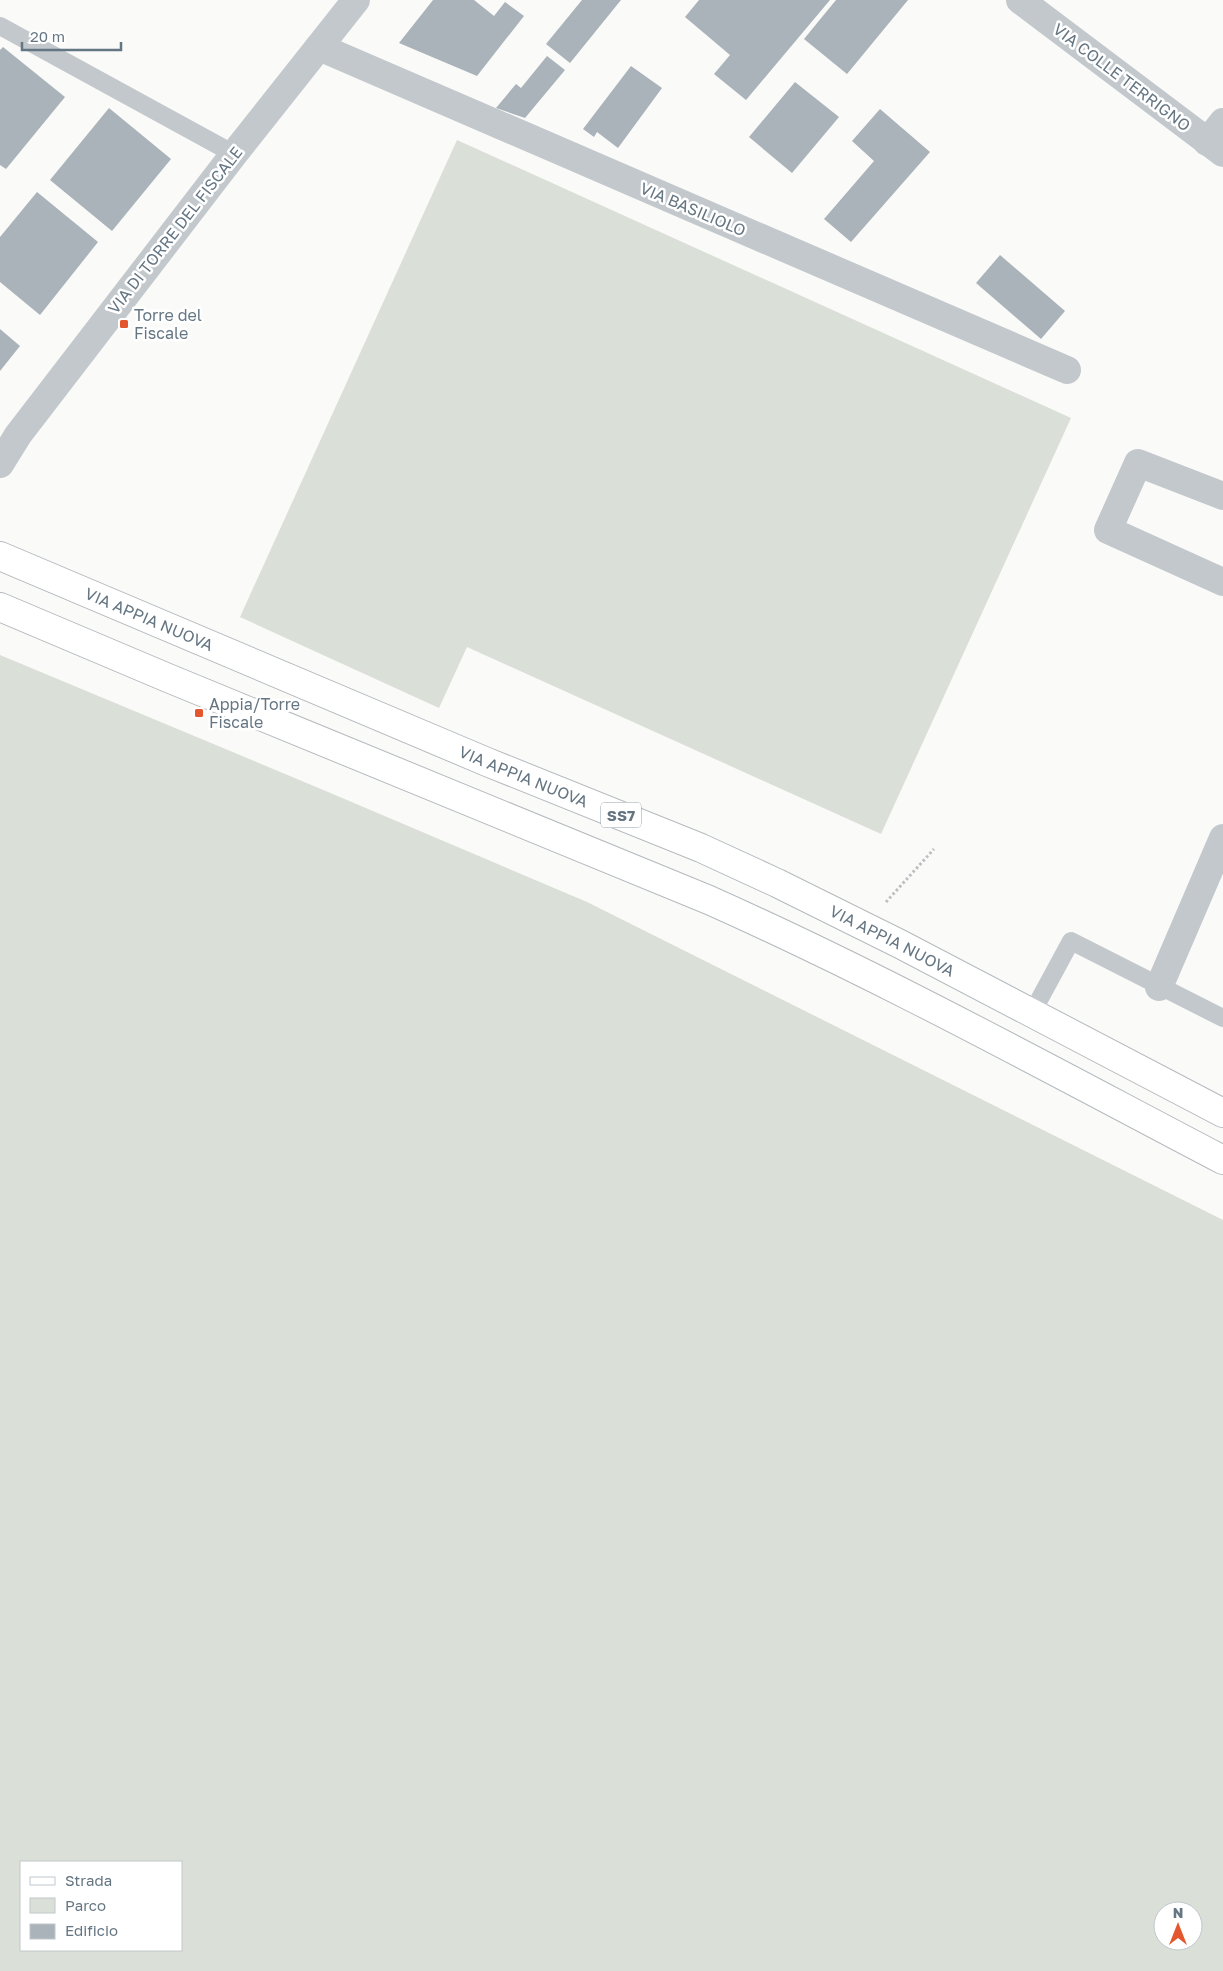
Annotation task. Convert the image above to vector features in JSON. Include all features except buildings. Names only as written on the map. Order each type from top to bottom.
[{"type":"main road","name":"VIA APPIA NUOVA","points":[[0,556],[487,762],[701,848],[847,918],[1223,1113]]},
{"type":"main road","points":[[0,607],[709,900],[770,927],[903,993],[1223,1160]]},
{"type":"street","name":"VIA DI TORRE DEL FISCALE","points":[[0,464],[18,435],[234,154],[356,0]]},
{"type":"street","name":"VIA COLLE TERRIGNO","points":[[1020,0],[1218,139]]},
{"type":"street","name":"VIA BASILIOLO","points":[[320,47],[1067,370]]},
{"type":"street","points":[[1223,496],[1138,463],[1108,530],[1223,582]]},
{"type":"street","points":[[1159,987],[1223,838]]},
{"type":"lane","points":[[0,26],[234,154]]},
{"type":"lane","points":[[1032,1014],[1071,941],[1223,1018]]},
{"type":"path","points":[[880,909],[934,849]]},
{"type":"green space","points":[[457,140],[1071,418],[881,834],[467,647],[439,708],[240,617]]},
{"type":"green space","points":[[0,655],[587,902],[1223,1220],[1223,1971],[0,1971]]},
{"type":"place","name":"Torre del Fiscale","points":[[124,324]]},
{"type":"place","name":"Appia/Torre Fiscale","points":[[199,713]]}]
